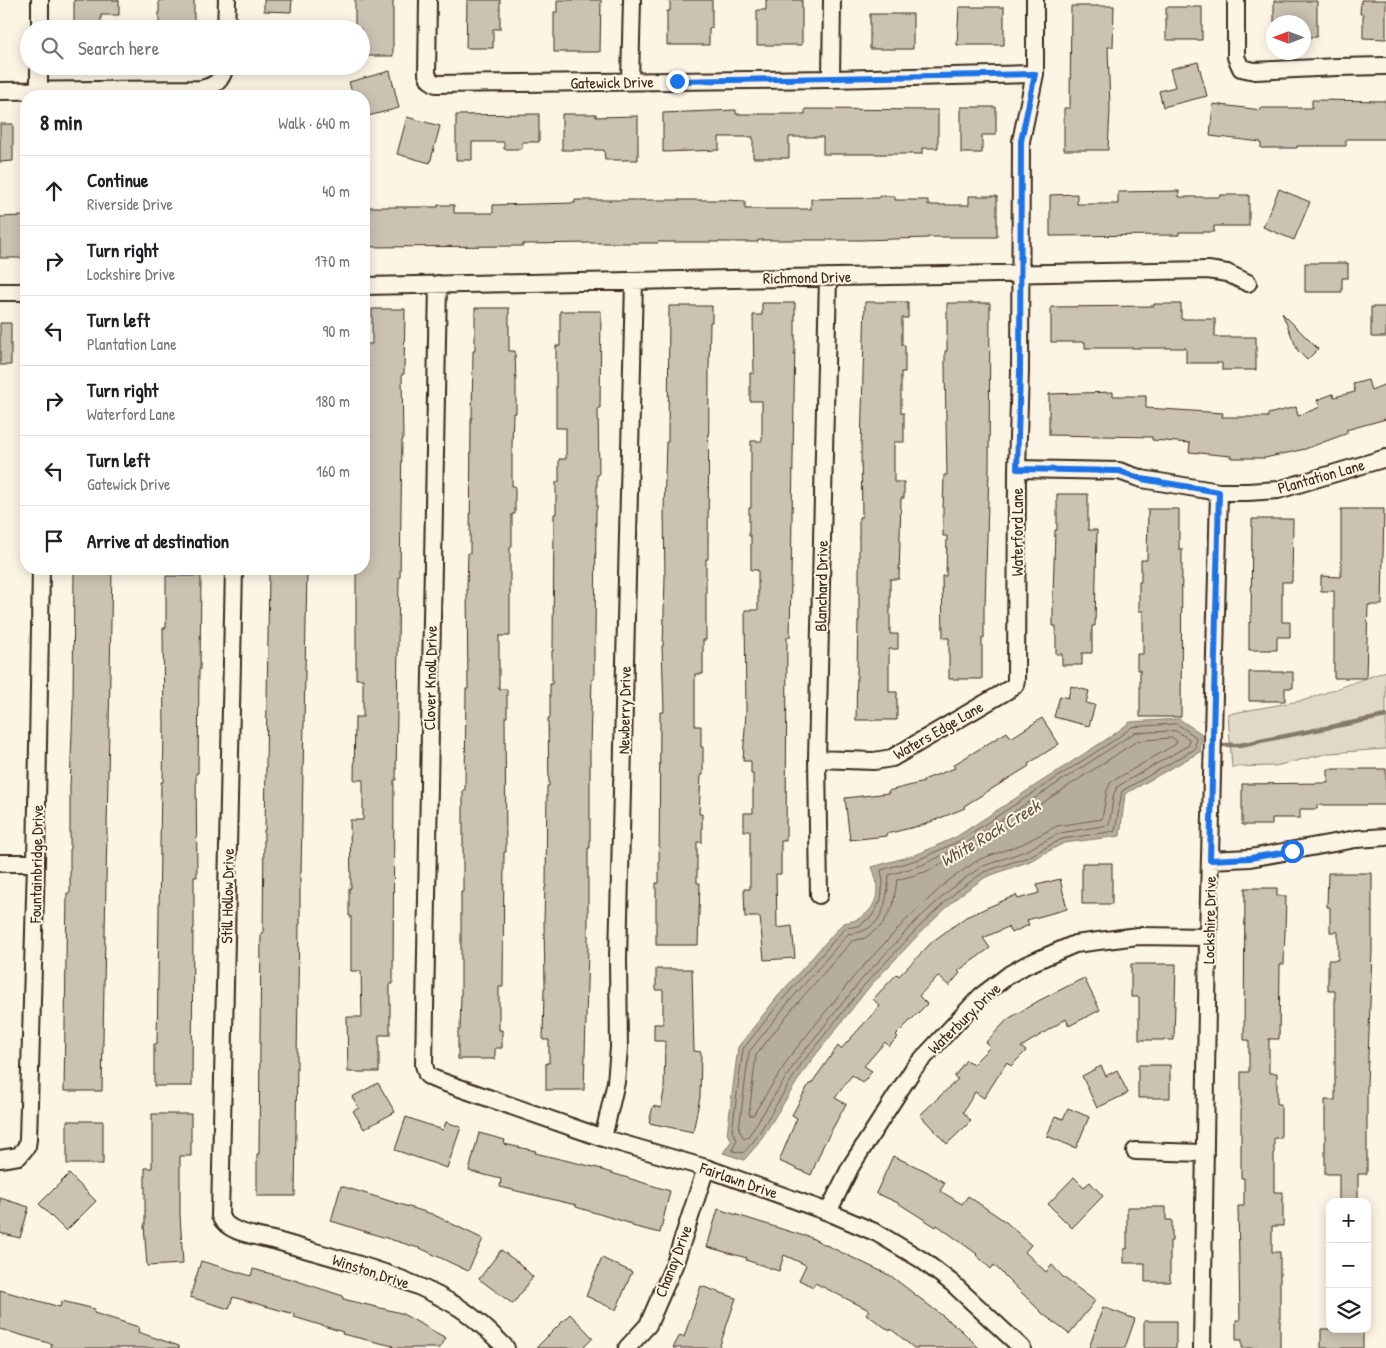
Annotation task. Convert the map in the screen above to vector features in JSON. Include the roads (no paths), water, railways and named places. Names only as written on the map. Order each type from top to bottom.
[{"type":"street","points":[[40,0],[40,20]]},
{"type":"street","points":[[226,20],[227,0]]},
{"type":"street","name":"Gatewick Drive","points":[[428,0],[426,65],[430,80],[436,84],[831,79],[1035,74]]},
{"type":"street","points":[[630,81],[632,0]]},
{"type":"street","points":[[831,79],[832,0]]},
{"type":"street","name":"Waterford Lane","points":[[1017,675],[1017,469],[1021,274],[1021,141],[1035,74],[1036,0]]},
{"type":"street","points":[[1236,0],[1236,56],[1240,68],[1255,71],[1386,66]]},
{"type":"street","points":[[39,75],[39,90]]},
{"type":"street","points":[[120,90],[201,89],[210,87],[218,82],[223,75]]},
{"type":"street","points":[[0,91],[20,91]]},
{"type":"street","name":"Richmond Drive","points":[[370,286],[1208,270],[1228,273],[1248,283]]},
{"type":"street","name":"Blanchard Drive","points":[[819,895],[817,760],[828,277]]},
{"type":"street","name":"Newberry Drive","points":[[603,1138],[615,1092],[619,1048],[618,959],[634,281]]},
{"type":"street","name":"Clover Knoll Drive","points":[[426,1072],[424,1065],[438,284]]},
{"type":"street","points":[[0,292],[20,292]]},
{"type":"street","name":"Plantation Lane","points":[[1017,469],[1119,471],[1142,479],[1219,492],[1248,492],[1278,490],[1386,458]]},
{"type":"street","name":"Lockshire Drive","points":[[1202,1348],[1212,731],[1219,492]]},
{"type":"street","name":"Fountainbridge Drive","points":[[0,1160],[19,1156],[24,1151],[28,1139],[36,863],[41,575]]},
{"type":"street","name":"Still Hollow Drive","points":[[223,1222],[219,1209],[234,575]]},
{"type":"street","name":"Waters Edge Lane","points":[[817,760],[874,761],[892,758],[1008,690],[1015,684],[1017,675]]},
{"type":"street","points":[[1210,860],[1250,858],[1356,839],[1386,837]]},
{"type":"street","points":[[0,863],[36,863]]},
{"type":"street","name":"Waterbury Drive","points":[[828,1212],[851,1166],[914,1068],[981,996],[1010,974],[1075,944],[1138,936],[1208,938]]},
{"type":"street","name":"Fairlawn Drive","points":[[426,1072],[434,1079],[603,1138],[706,1168],[828,1212],[876,1233],[922,1260],[952,1283],[1022,1348]]},
{"type":"street","points":[[1134,1151],[1204,1154]]},
{"type":"street","name":"Chanay Drive","points":[[628,1348],[648,1325],[675,1263],[706,1168]]},
{"type":"street","name":"Winston Drive","points":[[223,1222],[234,1230],[261,1236],[401,1278],[455,1304],[506,1348]]},
{"type":"water","points":[[1179,719],[1202,734],[1200,752],[1125,794],[1120,836],[1064,843],[1030,861],[986,877],[960,895],[923,930],[870,986],[807,1066],[758,1144],[744,1160],[723,1153],[732,1140],[727,1134],[738,1047],[778,996],[843,923],[854,921],[869,911],[874,904],[877,887],[872,867],[918,854],[956,837],[1130,722]]},
{"type":"waterway","name":"White Rock Creek","points":[[1217,745],[1240,745],[1386,716]]}]
